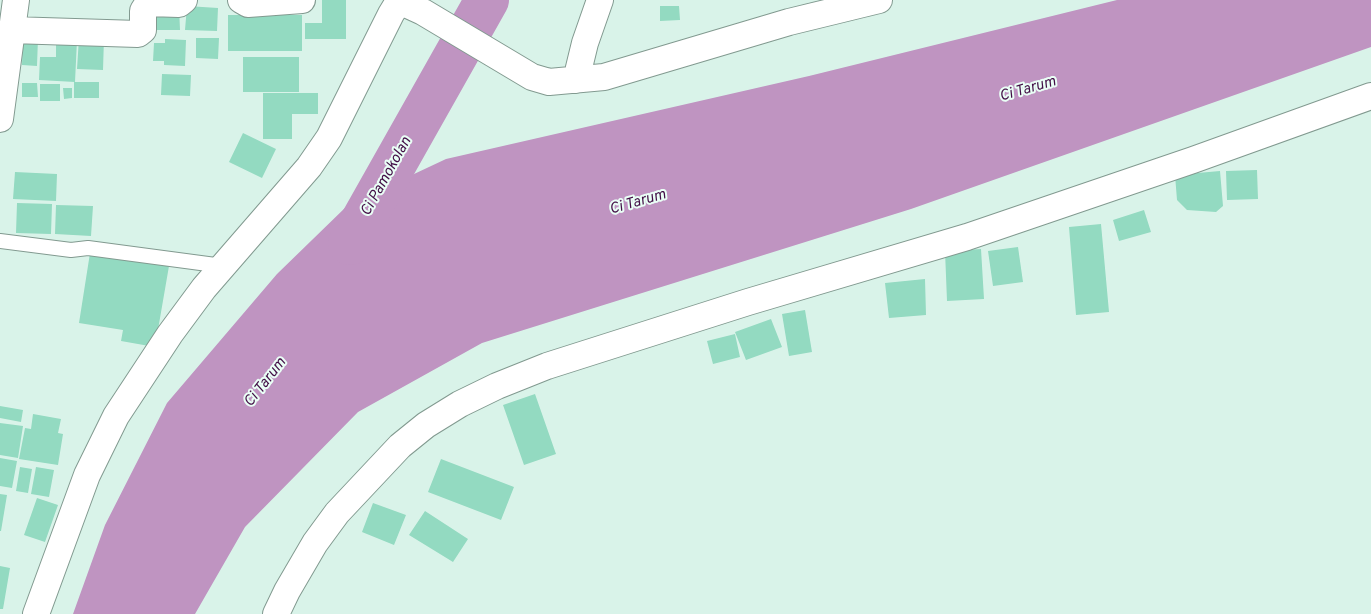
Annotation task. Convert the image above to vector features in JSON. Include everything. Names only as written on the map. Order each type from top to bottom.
[{"type":"street","points":[[0,119],[16,0]]},
{"type":"street","points":[[11,30],[138,34],[143,30],[143,11],[148,3],[179,4],[184,0]]},
{"type":"street","points":[[241,0],[248,4],[302,0]]},
{"type":"street","points":[[576,80],[585,43],[600,0]]},
{"type":"street","points":[[36,614],[87,474],[116,416],[170,334],[204,288],[309,167],[329,138],[398,1],[434,19],[532,77],[549,82],[604,77],[789,22],[879,0]]},
{"type":"street","points":[[276,614],[315,543],[337,513],[394,453],[426,425],[460,404],[496,386],[547,366],[748,302],[967,237],[1193,160],[1371,96]]},
{"type":"lane","points":[[0,241],[72,250],[88,248],[223,266]]},
{"type":"water","name":"Ci Tarum","points":[[1117,0],[1371,0],[1371,47],[911,209],[482,343],[358,412],[245,527],[195,614],[73,614],[105,525],[167,403],[277,274],[348,205],[446,159],[809,76]]},
{"type":"building","points":[[322,0],[346,0],[346,39],[305,39],[305,23],[322,23]]},
{"type":"building","points":[[179,6],[180,30],[152,30],[151,7]]},
{"type":"building","points":[[187,6],[218,8],[217,31],[185,30]]},
{"type":"building","points":[[660,6],[679,6],[680,20],[660,21]]},
{"type":"building","points":[[228,15],[302,15],[302,51],[228,51]]},
{"type":"building","points":[[23,37],[38,38],[37,66],[22,65]]},
{"type":"building","points":[[79,38],[104,38],[103,70],[77,69]]},
{"type":"building","points":[[196,38],[219,38],[218,59],[196,58]]},
{"type":"building","points":[[56,39],[77,40],[75,82],[39,80],[40,57],[56,57]]},
{"type":"building","points":[[165,39],[186,40],[185,66],[164,65],[164,61],[153,61],[154,43],[165,43]]},
{"type":"building","points":[[243,57],[299,57],[299,92],[243,92]]},
{"type":"building","points":[[162,74],[191,75],[190,96],[161,95]]},
{"type":"building","points":[[74,82],[99,82],[99,98],[74,98]]},
{"type":"building","points":[[22,83],[37,83],[38,97],[22,97]]},
{"type":"building","points":[[40,84],[60,84],[60,101],[40,101]]},
{"type":"building","points":[[63,88],[72,88],[72,98],[64,99]]},
{"type":"building","points":[[263,93],[318,93],[318,114],[292,114],[292,139],[263,139]]},
{"type":"building","points":[[243,133],[276,149],[262,178],[229,162]]},
{"type":"building","points":[[1257,170],[1258,199],[1227,200],[1226,171]]},
{"type":"building","points":[[1220,171],[1223,206],[1216,212],[1187,210],[1177,200],[1175,175]]},
{"type":"building","points":[[15,172],[57,174],[56,201],[13,199]]},
{"type":"building","points":[[17,203],[52,204],[51,234],[16,233]]},
{"type":"building","points":[[56,205],[93,206],[91,236],[55,234]]},
{"type":"building","points":[[1144,210],[1151,232],[1119,241],[1113,220]]},
{"type":"building","points":[[1101,224],[1109,312],[1076,315],[1069,227]]},
{"type":"building","points":[[1018,247],[1023,282],[993,286],[988,251]]},
{"type":"building","points":[[981,249],[984,299],[947,301],[945,251]]},
{"type":"building","points":[[90,253],[169,266],[155,347],[121,341],[123,330],[79,323]]},
{"type":"building","points":[[925,279],[926,315],[889,318],[885,283]]},
{"type":"building","points":[[805,310],[812,352],[789,356],[782,314]]},
{"type":"building","points":[[771,319],[782,347],[746,360],[735,332]]},
{"type":"building","points":[[735,334],[740,357],[713,364],[707,341]]},
{"type":"building","points":[[535,394],[556,454],[524,465],[503,405]]},
{"type":"building","points":[[0,406],[23,410],[21,422],[0,418]]},
{"type":"building","points":[[33,414],[61,419],[58,433],[63,434],[58,465],[19,459],[25,428],[31,429]]},
{"type":"building","points":[[0,423],[23,426],[18,458],[0,455]]},
{"type":"building","points":[[0,458],[17,461],[12,488],[0,486]]},
{"type":"building","points":[[441,459],[514,487],[501,520],[428,492]]},
{"type":"building","points":[[20,467],[32,469],[28,493],[16,491]]},
{"type":"building","points":[[36,467],[54,470],[49,497],[31,494]]},
{"type":"building","points":[[0,494],[7,495],[1,531],[0,531]]},
{"type":"building","points":[[37,498],[58,505],[45,542],[24,535]]},
{"type":"building","points":[[373,503],[406,515],[394,545],[362,532]]},
{"type":"building","points":[[425,511],[468,539],[453,562],[409,535]]},
{"type":"building","points":[[0,566],[10,568],[3,609],[0,609]]},
{"type":"waterway","name":"Ci Pamokolan","points":[[350,243],[487,0]]}]
